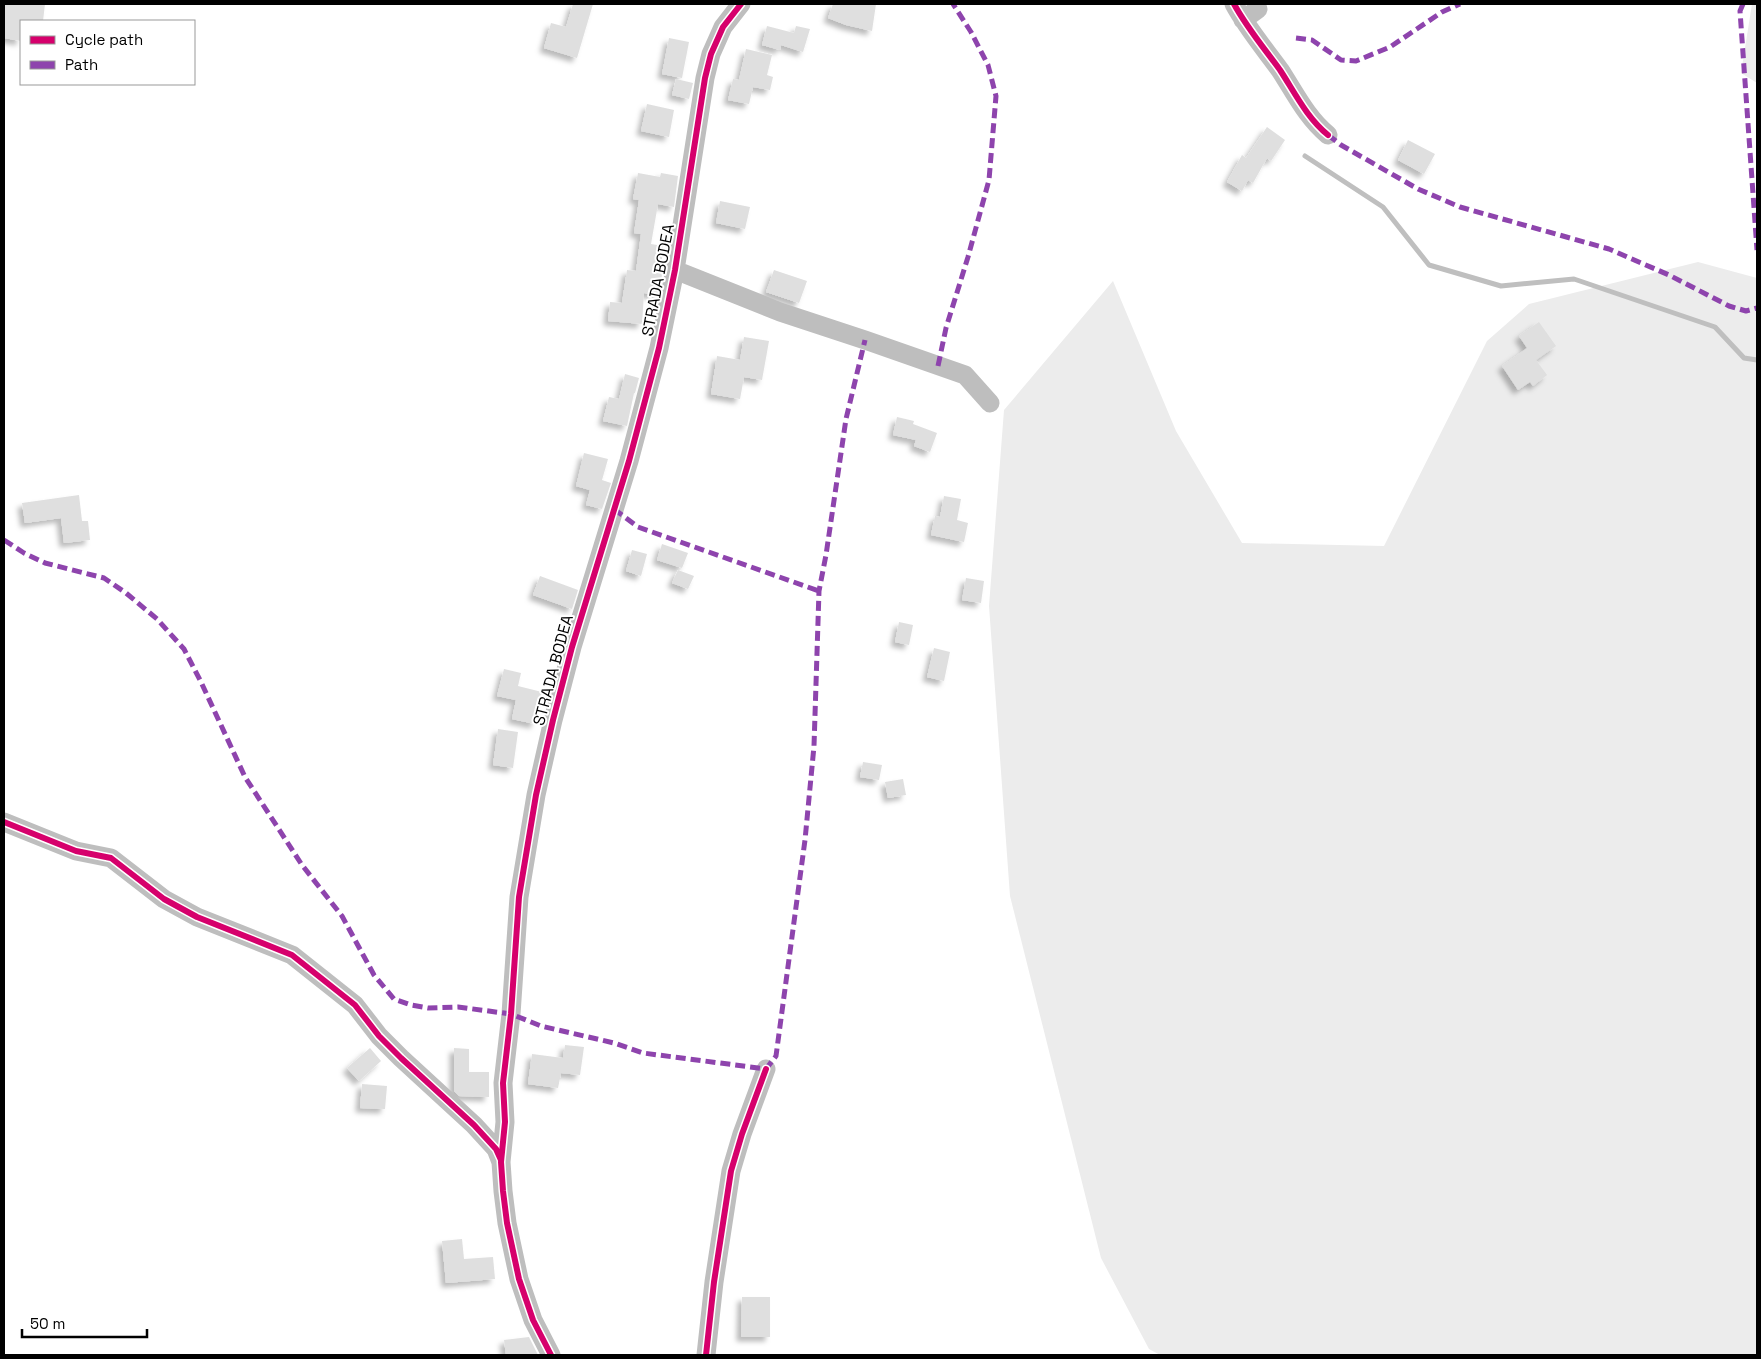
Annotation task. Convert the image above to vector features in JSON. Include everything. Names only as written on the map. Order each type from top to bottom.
[{"type":"street","name":"STRADA BODEA","points":[[551,1355],[533,1320],[519,1279],[507,1223],[502,1162],[505,1122],[502,1083],[511,1014],[519,897],[536,795],[553,720],[572,647],[646,402],[676,270],[705,78],[711,54],[723,26],[741,4]]},
{"type":"street","points":[[1234,4],[1250,15],[1278,68],[1310,116],[1328,134]]},
{"type":"street","points":[[676,270],[780,312],[965,375],[990,403]]},
{"type":"street","points":[[4,822],[76,851],[111,858],[164,899],[197,917],[292,955],[355,1006],[379,1036],[401,1058],[474,1125],[496,1149],[502,1162]]},
{"type":"street","points":[[706,1355],[713,1292],[731,1171],[742,1134],[766,1069]]},
{"type":"shaded area","points":[[1752,4],[1757,4],[1757,83],[1741,73]]},
{"type":"shaded area","points":[[1698,262],[1757,278],[1757,1355],[1160,1355],[1149,1349],[1101,1258],[1010,896],[989,606],[1004,410],[1113,281],[1176,431],[1242,543],[1384,546],[1487,341],[1529,304]]},
{"type":"building","points":[[4,4],[45,4],[43,20],[20,20],[20,41],[4,38]]},
{"type":"building","points":[[573,4],[593,4],[577,58],[544,48],[551,23],[566,27]]},
{"type":"building","points":[[833,4],[876,4],[872,31],[846,25],[828,18]]},
{"type":"building","points":[[767,26],[794,33],[796,26],[810,29],[803,52],[781,45],[780,50],[762,45]]},
{"type":"building","points":[[669,38],[689,42],[682,78],[662,74]]},
{"type":"building","points":[[746,49],[772,55],[767,75],[773,77],[770,90],[753,87],[749,104],[728,100],[733,79],[739,80]]},
{"type":"building","points":[[676,79],[693,83],[689,99],[672,95]]},
{"type":"building","points":[[647,104],[674,110],[669,137],[641,131]]},
{"type":"building","points":[[1267,127],[1285,140],[1271,161],[1267,158],[1253,183],[1248,180],[1242,191],[1227,182],[1242,155],[1246,158]]},
{"type":"building","points":[[1408,140],[1435,154],[1424,174],[1398,160]]},
{"type":"building","points":[[638,173],[660,177],[661,173],[678,176],[674,207],[658,204],[651,244],[663,246],[661,270],[663,270],[658,295],[644,293],[642,324],[608,321],[610,302],[622,303],[627,270],[636,271],[641,234],[634,233],[639,200],[633,199]]},
{"type":"building","points":[[720,201],[750,207],[745,229],[716,223]]},
{"type":"building","points":[[774,270],[807,281],[799,303],[766,292]]},
{"type":"building","points":[[1539,322],[1556,346],[1536,360],[1547,375],[1533,386],[1530,382],[1518,390],[1502,366],[1527,348],[1519,336]]},
{"type":"building","points":[[744,337],[769,341],[762,380],[744,377],[740,399],[711,394],[717,356],[740,360]]},
{"type":"building","points":[[625,374],[639,378],[627,426],[603,421],[609,397],[619,399]]},
{"type":"building","points":[[897,417],[914,421],[913,424],[937,433],[930,452],[914,446],[916,440],[893,435]]},
{"type":"building","points":[[584,453],[608,459],[602,480],[611,483],[602,509],[586,505],[590,490],[576,486]]},
{"type":"building","points":[[79,495],[82,521],[88,521],[90,540],[64,543],[61,518],[25,523],[22,503]]},
{"type":"building","points":[[944,496],[961,499],[957,520],[968,523],[964,542],[931,535],[935,516],[940,517]]},
{"type":"building","points":[[662,544],[688,553],[682,568],[657,560]]},
{"type":"building","points":[[632,550],[647,554],[641,576],[626,571]]},
{"type":"building","points":[[678,570],[694,576],[688,589],[672,583]]},
{"type":"building","points":[[540,576],[578,590],[572,609],[533,595]]},
{"type":"building","points":[[966,578],[984,581],[981,603],[962,600]]},
{"type":"building","points":[[899,622],[913,625],[909,645],[895,642]]},
{"type":"building","points":[[934,648],[950,652],[944,681],[927,677]]},
{"type":"building","points":[[504,669],[521,673],[518,686],[542,692],[535,724],[512,719],[516,700],[497,696]]},
{"type":"building","points":[[498,729],[518,732],[513,768],[493,765]]},
{"type":"building","points":[[863,762],[882,765],[879,780],[860,777]]},
{"type":"building","points":[[903,779],[906,795],[888,798],[885,782]]},
{"type":"building","points":[[565,1045],[584,1047],[580,1075],[561,1073],[558,1088],[528,1084],[532,1054],[563,1058]]},
{"type":"building","points":[[370,1048],[381,1061],[359,1081],[347,1068]]},
{"type":"building","points":[[454,1048],[469,1049],[469,1072],[489,1072],[489,1097],[459,1096],[454,1091]]},
{"type":"building","points":[[362,1084],[387,1086],[385,1109],[360,1108]]},
{"type":"building","points":[[462,1239],[464,1259],[493,1257],[495,1279],[446,1283],[442,1241]]},
{"type":"building","points":[[742,1297],[770,1297],[770,1337],[741,1337]]},
{"type":"building","points":[[529,1337],[538,1355],[506,1355],[504,1340]]},
{"type":"waterway","points":[[1305,156],[1383,207],[1429,265],[1501,286],[1574,279],[1715,327],[1744,358],[1757,360]]},
{"type":"marked path","points":[[938,366],[946,328],[989,180],[996,96],[988,65],[971,32],[953,4]]},
{"type":"marked path","points":[[1296,38],[1312,40],[1341,60],[1356,61],[1390,47],[1442,12],[1460,4]]},
{"type":"marked path","points":[[1743,4],[1740,11],[1757,250]]},
{"type":"marked path","points":[[1328,135],[1341,145],[1418,189],[1460,207],[1609,249],[1669,275],[1729,306],[1746,311],[1757,308]]},
{"type":"marked path","points":[[4,540],[24,553],[45,563],[104,578],[126,593],[157,619],[184,649],[245,777],[302,865],[342,916],[374,975],[394,999],[428,1008],[458,1007],[511,1014],[541,1026],[614,1043],[643,1053],[766,1069],[776,1056],[805,840],[814,746],[819,591],[846,419],[865,340]]},
{"type":"marked path","points":[[614,509],[638,527],[819,591]]},
{"type":"cycle path","points":[[551,1355],[533,1320],[519,1279],[507,1223],[503,1191],[501,1162],[505,1122],[503,1083],[511,1014],[519,897],[536,795],[553,720],[572,647],[629,461],[659,348],[675,270],[705,78],[711,54],[723,27],[741,4]]},
{"type":"cycle path","points":[[1234,4],[1308,113],[1328,135]]},
{"type":"cycle path","points":[[4,822],[76,851],[111,858],[164,899],[197,917],[292,955],[355,1005],[379,1036],[474,1125],[496,1149],[501,1160]]},
{"type":"cycle path","points":[[706,1355],[714,1282],[731,1171],[742,1134],[766,1069]]}]
